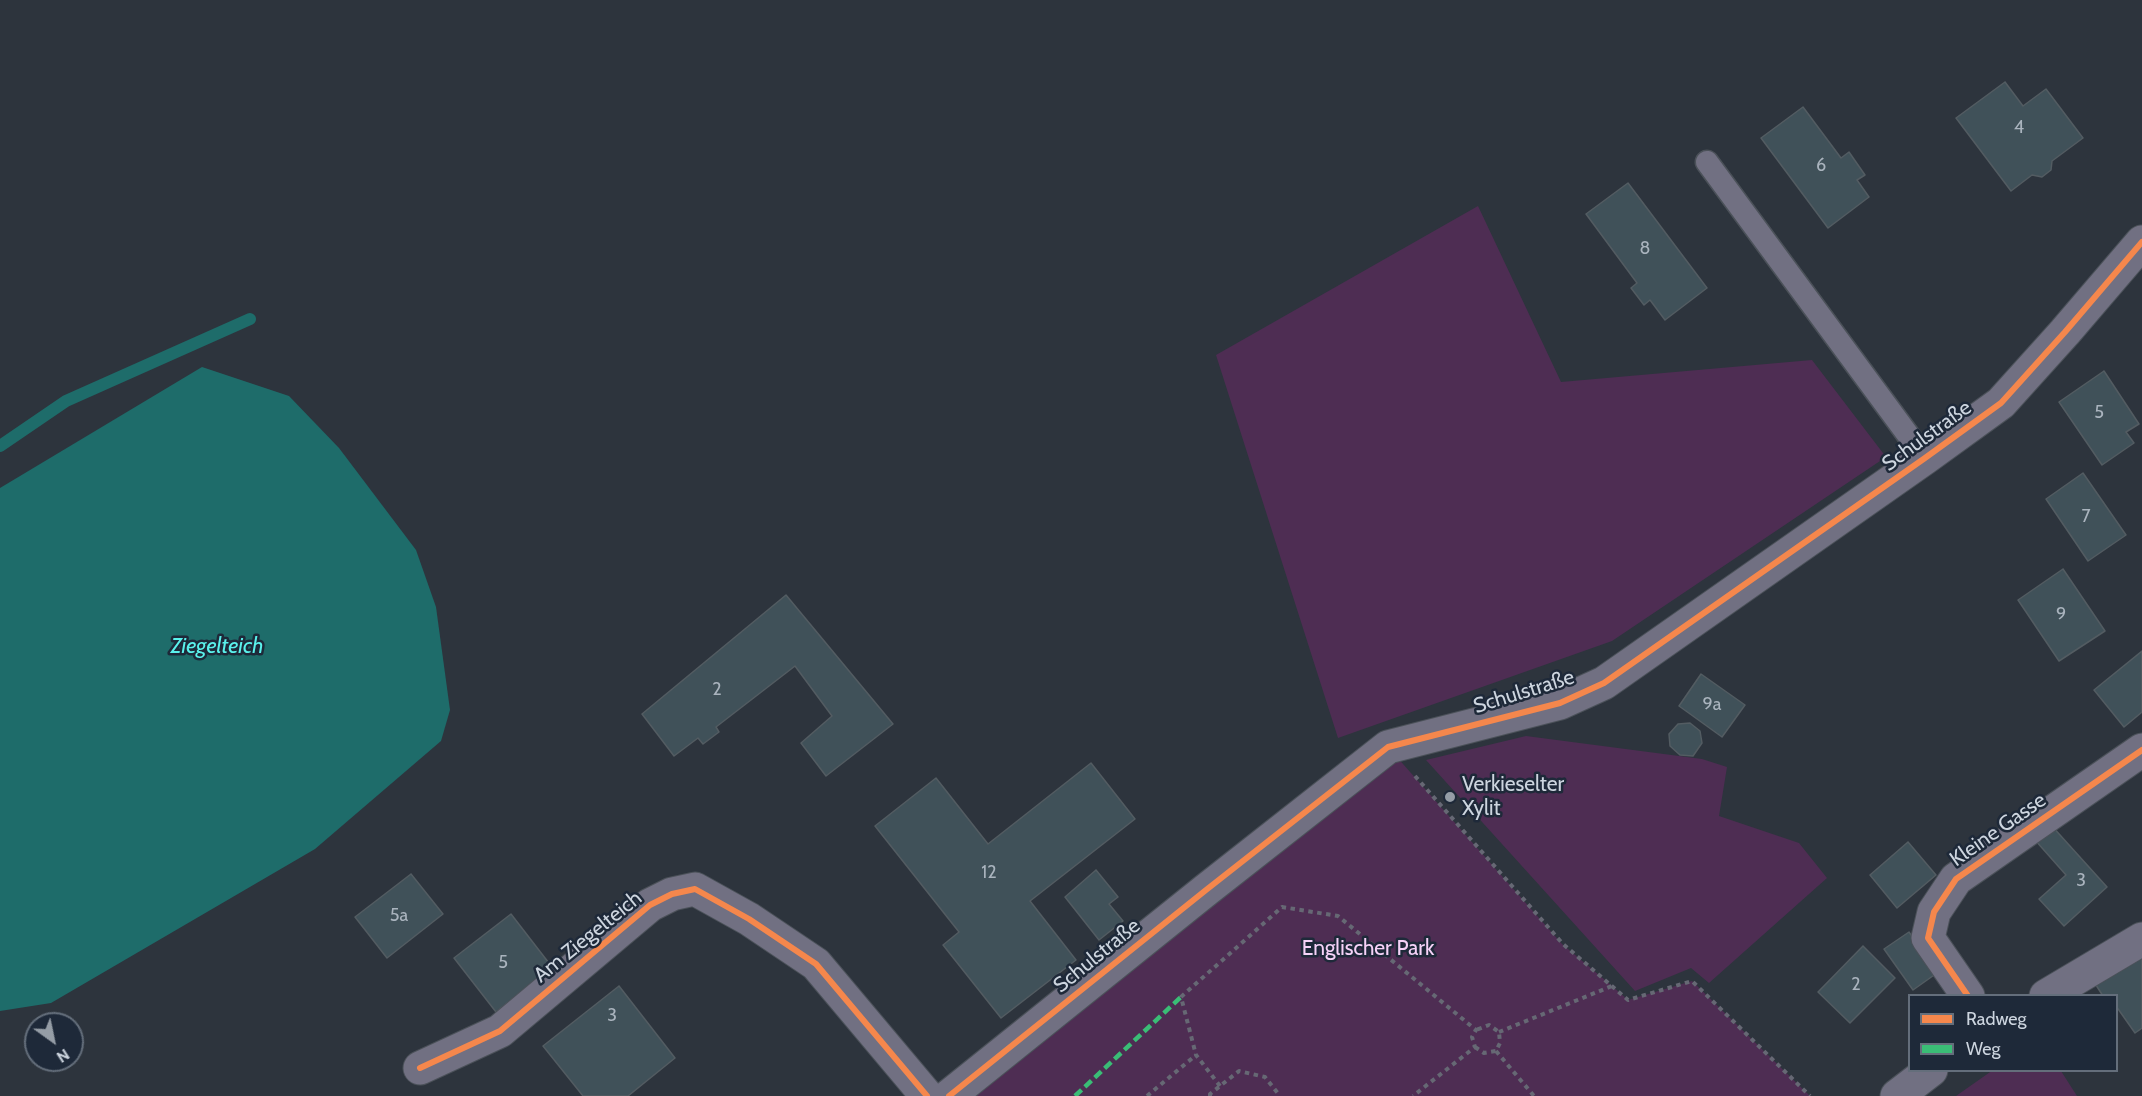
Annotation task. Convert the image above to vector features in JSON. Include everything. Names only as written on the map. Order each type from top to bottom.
[{"type":"street","name":"Schulstraße","points":[[949,1096],[1389,747],[1560,703],[1604,683],[1925,458],[2001,403],[2142,242]]},
{"type":"street","name":"Kleine Gasse","points":[[1967,994],[1928,938],[1934,912],[1956,879],[2142,750]]},
{"type":"street","name":"Am Ziegelteich","points":[[420,1068],[500,1031],[650,906],[672,894],[695,889],[749,919],[816,964],[927,1096]]},
{"type":"street","points":[[2049,994],[2142,939]]},
{"type":"street","points":[[1898,1096],[1930,1072]]},
{"type":"lane","name":"Schulstraße","points":[[1707,162],[1925,458]]},
{"type":"path","points":[[1389,747],[1563,944],[1611,986],[1628,1000],[1692,981],[1810,1096]]},
{"type":"path","points":[[1220,1086],[1196,1055],[1181,997],[1282,908],[1338,916],[1476,1030]]},
{"type":"path","points":[[1499,1032],[1611,986]]},
{"type":"path","points":[[1496,1051],[1484,1053],[1474,1047],[1472,1037],[1476,1030],[1488,1025],[1499,1032]]},
{"type":"path","points":[[1496,1051],[1500,1043],[1499,1032]]},
{"type":"path","points":[[1413,1096],[1474,1047]]},
{"type":"path","points":[[1496,1051],[1534,1096]]},
{"type":"path","points":[[1147,1096],[1196,1055]]},
{"type":"path","points":[[1210,1096],[1239,1071],[1265,1077],[1280,1096]]},
{"type":"green space","points":[[1478,206],[1561,382],[1812,360],[1886,457],[1612,641],[1338,738],[1216,355]]},
{"type":"green space","points":[[1526,736],[1702,759],[1727,767],[1719,816],[1799,843],[1827,878],[1709,983],[1691,968],[1635,991],[1426,760]]},
{"type":"green space","name":"Englischer Park","points":[[1388,747],[1562,944],[1628,1000],[1692,981],[1810,1096],[949,1096]]},
{"type":"green space","points":[[1990,1072],[2062,1072],[2077,1096],[1956,1096]]},
{"type":"water","name":"Ziegelteich","points":[[202,367],[289,396],[339,448],[416,550],[436,607],[450,710],[441,741],[315,849],[51,1003],[0,1011],[0,488]]},
{"type":"building","points":[[2005,82],[2023,106],[2046,89],[2083,138],[2052,161],[2051,170],[2042,177],[2032,175],[2011,191],[1956,118]]},
{"type":"building","points":[[1803,107],[1841,158],[1849,152],[1865,175],[1857,180],[1869,197],[1828,228],[1761,138]]},
{"type":"building","points":[[1628,183],[1707,288],[1665,320],[1650,300],[1644,305],[1631,288],[1637,283],[1586,214]]},
{"type":"building","points":[[2104,371],[2139,424],[2126,432],[2134,443],[2102,465],[2059,402]]},
{"type":"building","points":[[2083,473],[2126,535],[2088,561],[2046,499]]},
{"type":"building","points":[[2063,569],[2105,631],[2059,661],[2018,600]]},
{"type":"building","points":[[786,595],[893,724],[826,776],[801,743],[832,716],[795,666],[716,727],[719,732],[703,744],[698,738],[674,756],[642,714]]},
{"type":"building","points":[[2142,651],[2142,712],[2124,727],[2094,690]]},
{"type":"building","points":[[1701,674],[1745,705],[1722,737],[1679,706]]},
{"type":"building","points":[[1690,723],[1700,731],[1702,743],[1693,756],[1680,755],[1670,746],[1669,734],[1678,724]]},
{"type":"building","points":[[1091,763],[1135,819],[1030,901],[1076,960],[1001,1018],[943,945],[959,932],[875,826],[936,778],[988,844]]},
{"type":"building","points":[[2051,825],[2107,887],[2064,926],[2039,899],[2066,875],[2035,840]]},
{"type":"building","points":[[1908,842],[1936,875],[1897,908],[1870,875]]},
{"type":"building","points":[[1096,870],[1118,897],[1109,904],[1123,921],[1099,940],[1065,897]]},
{"type":"building","points":[[411,874],[443,914],[387,958],[355,917]]},
{"type":"building","points":[[511,914],[552,967],[496,1012],[454,958]]},
{"type":"building","points":[[1909,932],[1937,973],[1913,990],[1884,949]]},
{"type":"building","points":[[1863,946],[1895,978],[1850,1023],[1818,992]]},
{"type":"building","points":[[2142,950],[2142,1028],[2135,1033],[2118,1009],[2118,994],[2102,994],[2094,982]]},
{"type":"building","points":[[619,986],[675,1058],[628,1096],[583,1096],[543,1046]]},
{"type":"waterway","points":[[0,446],[66,401],[250,319]]},
{"type":"marked path","points":[[1075,1096],[1181,997]]},
{"type":"cycle path","points":[[949,1096],[1388,747],[1560,703],[1604,683],[1925,458],[2001,403],[2142,242]]},
{"type":"cycle path","points":[[1967,994],[1928,938],[1934,912],[1956,879],[2142,750]]},
{"type":"cycle path","points":[[420,1068],[500,1031],[650,905],[672,894],[695,889],[749,919],[816,964],[927,1096]]},
{"type":"place","name":"Verkieselter Xylit","points":[[1450,797]]}]
